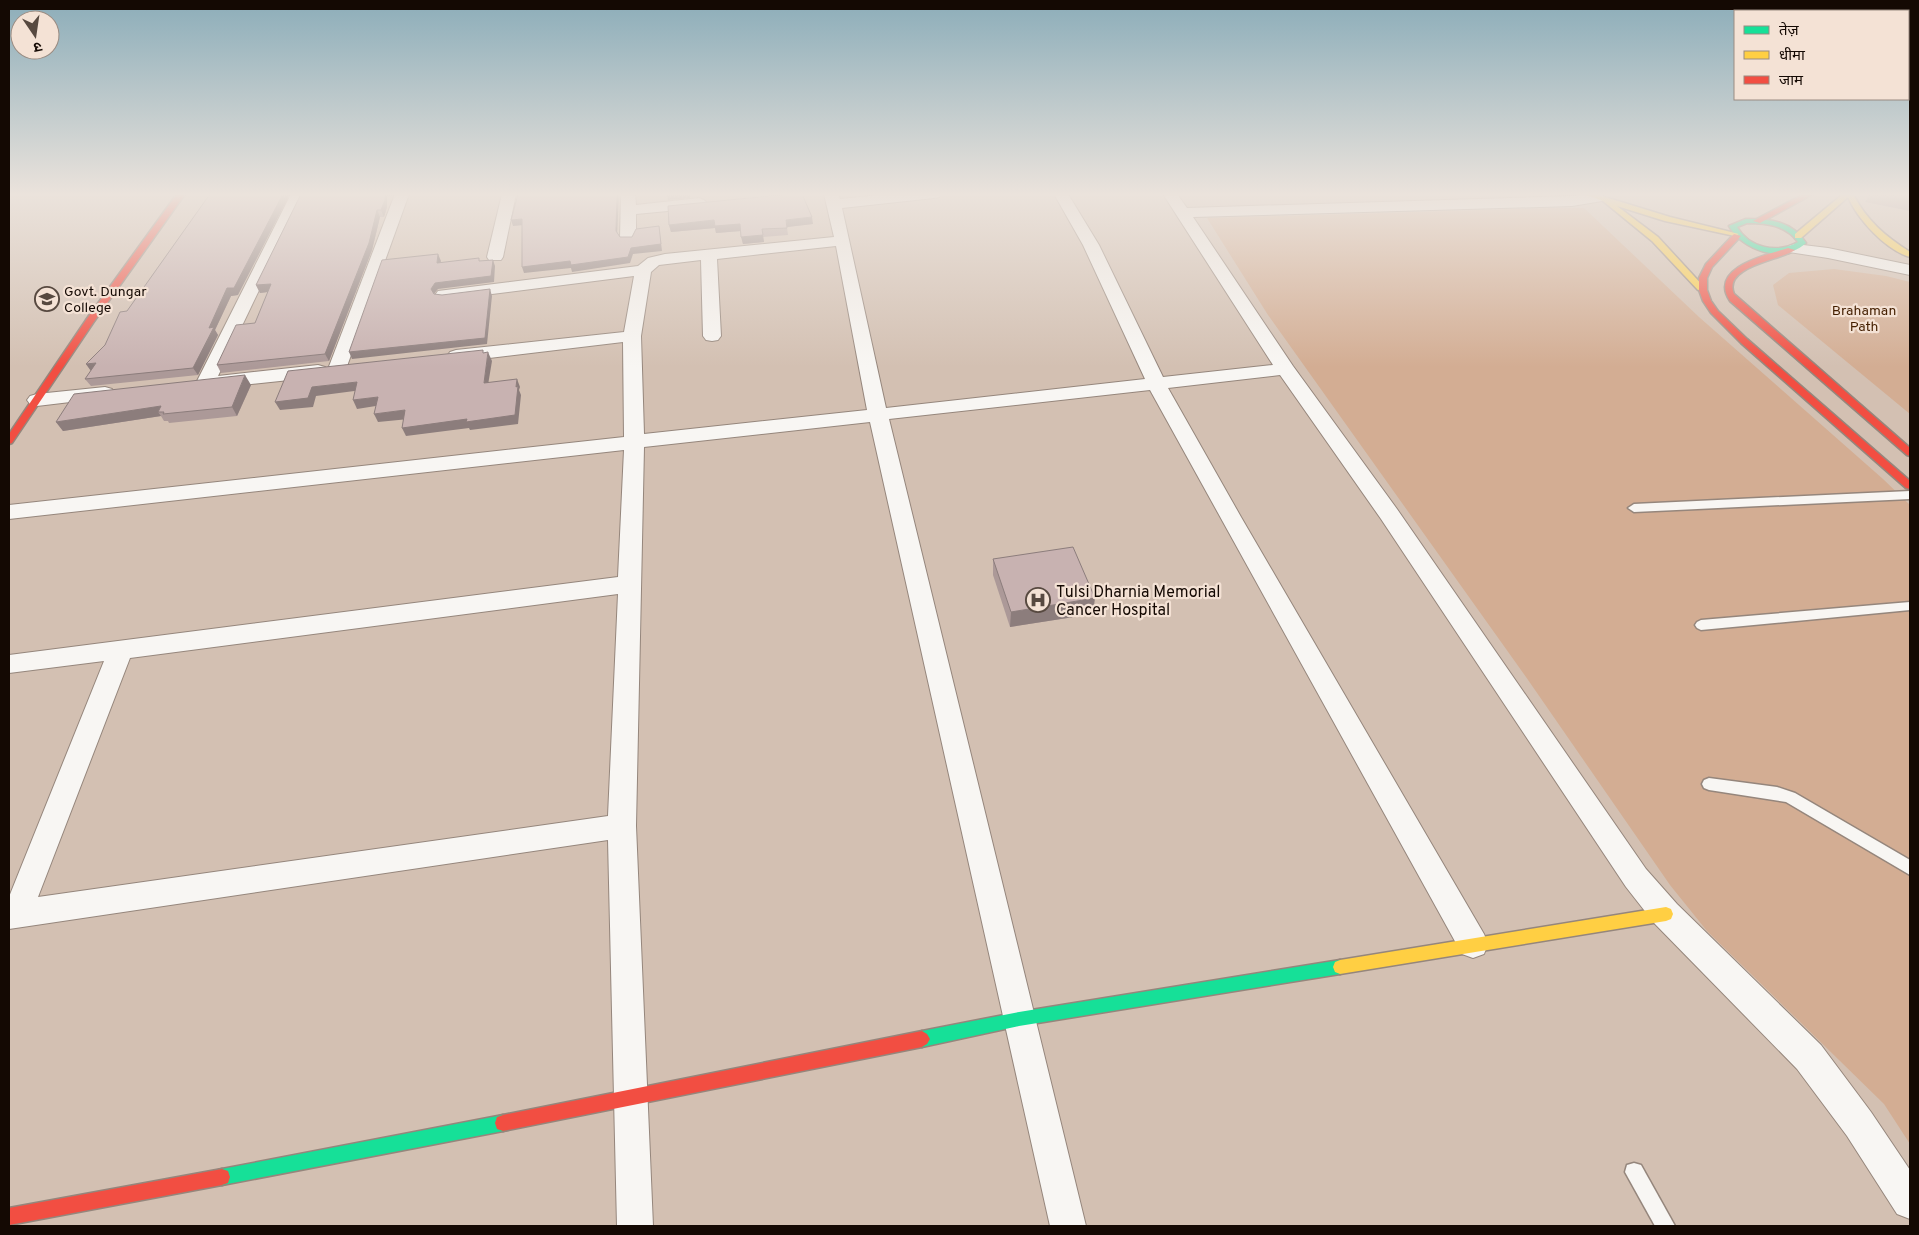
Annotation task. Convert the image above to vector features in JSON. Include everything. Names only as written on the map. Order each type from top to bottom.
[{"type":"main road","points":[[9,441],[141,252]]},
{"type":"main road","points":[[1667,252],[1701,288],[1706,302],[1721,320],[1910,486]]},
{"type":"main road","points":[[1701,288],[1705,270],[1720,252]]},
{"type":"main road","points":[[1777,252],[1750,264],[1732,276],[1728,282],[1728,290],[1733,299],[1910,453]]},
{"type":"main road","points":[[9,1218],[631,1099],[1019,1019],[1666,914]]},
{"type":"street","points":[[205,383],[270,252]]},
{"type":"street","points":[[337,369],[381,252]]},
{"type":"street","points":[[495,257],[496,252]]},
{"type":"street","points":[[444,295],[642,270],[654,261],[733,252]]},
{"type":"street","points":[[845,252],[878,414],[1068,1226]]},
{"type":"street","points":[[1094,252],[1156,382],[1230,517],[1472,944]]},
{"type":"street","points":[[1209,252],[1285,369],[1389,514],[1636,878],[1666,914],[1809,1057],[1859,1124],[1910,1201]]},
{"type":"street","points":[[1824,252],[1910,270]]},
{"type":"street","points":[[1858,252],[1910,266]]},
{"type":"street","points":[[709,254],[712,336]]},
{"type":"street","points":[[635,1226],[622,826],[634,443],[632,336],[642,270]]},
{"type":"street","points":[[436,358],[632,336]]},
{"type":"street","points":[[185,385],[357,367]]},
{"type":"street","points":[[9,512],[1285,369]]},
{"type":"street","points":[[37,400],[126,391]]},
{"type":"street","points":[[9,664],[630,584]]},
{"type":"street","points":[[13,914],[121,650]]},
{"type":"street","points":[[13,914],[622,826]]},
{"type":"lane","points":[[1634,508],[1910,495]]},
{"type":"lane","points":[[1701,625],[1910,606]]},
{"type":"lane","points":[[1709,784],[1777,793],[1790,797],[1910,868]]},
{"type":"lane","points":[[1634,1172],[1666,1226]]},
{"type":"green space","points":[[1228,252],[1630,252],[1699,317],[1910,505],[1910,1144],[1884,1104],[1707,931],[1670,885],[1526,677],[1268,315]]},
{"type":"green space","name":"Brahaman Path","points":[[1834,269],[1886,276],[1910,282],[1910,414],[1778,305],[1773,285],[1789,273]]},
{"type":"building","points":[[169,252],[253,252],[234,288],[227,288],[209,328],[214,327],[193,368],[85,379],[96,363],[86,364],[105,345],[120,312],[127,311]]},
{"type":"building","points":[[272,252],[366,252],[325,354],[217,365],[236,325],[255,323],[271,284],[256,285]]},
{"type":"building","points":[[522,252],[630,252],[628,257],[571,265],[570,261],[522,267]]},
{"type":"building","points":[[438,254],[437,263],[479,258],[479,261],[493,260],[491,276],[435,283],[431,289],[434,294],[442,295],[490,289],[485,338],[349,352],[382,260]]},
{"type":"building","points":[[483,350],[483,353],[488,352],[484,383],[517,379],[515,415],[466,422],[467,419],[402,428],[405,410],[374,414],[378,397],[353,400],[357,382],[312,387],[308,398],[275,402],[288,371]]},
{"type":"building","points":[[245,375],[232,407],[163,414],[164,412],[158,412],[161,406],[56,422],[74,394]]},
{"type":"building","points":[[1073,547],[1095,598],[1011,612],[993,559]]},
{"type":"traffic: fast","points":[[922,1039],[1019,1019],[1340,967]]},
{"type":"traffic: fast","points":[[222,1177],[503,1123]]},
{"type":"traffic: slow","points":[[1667,252],[1701,288]]},
{"type":"traffic: slow","points":[[1905,252],[1910,255]]},
{"type":"traffic: slow","points":[[1340,967],[1666,914]]},
{"type":"traffic: jam","points":[[9,441],[89,322],[140,252]]},
{"type":"traffic: jam","points":[[1722,252],[1709,266],[1703,278],[1703,290],[1707,301],[1715,313],[1744,341],[1910,486]]},
{"type":"traffic: jam","points":[[1785,252],[1764,258],[1735,274],[1729,281],[1728,289],[1733,299],[1910,453]]},
{"type":"traffic: jam","points":[[503,1123],[922,1039]]},
{"type":"traffic: jam","points":[[9,1217],[222,1177]]},
{"type":"place","name":"Govt. Dungar College","points":[[47,299]]},
{"type":"place","name":"Tulsi Dharnia Memorial Cancer Hospital","points":[[1038,600]]}]
